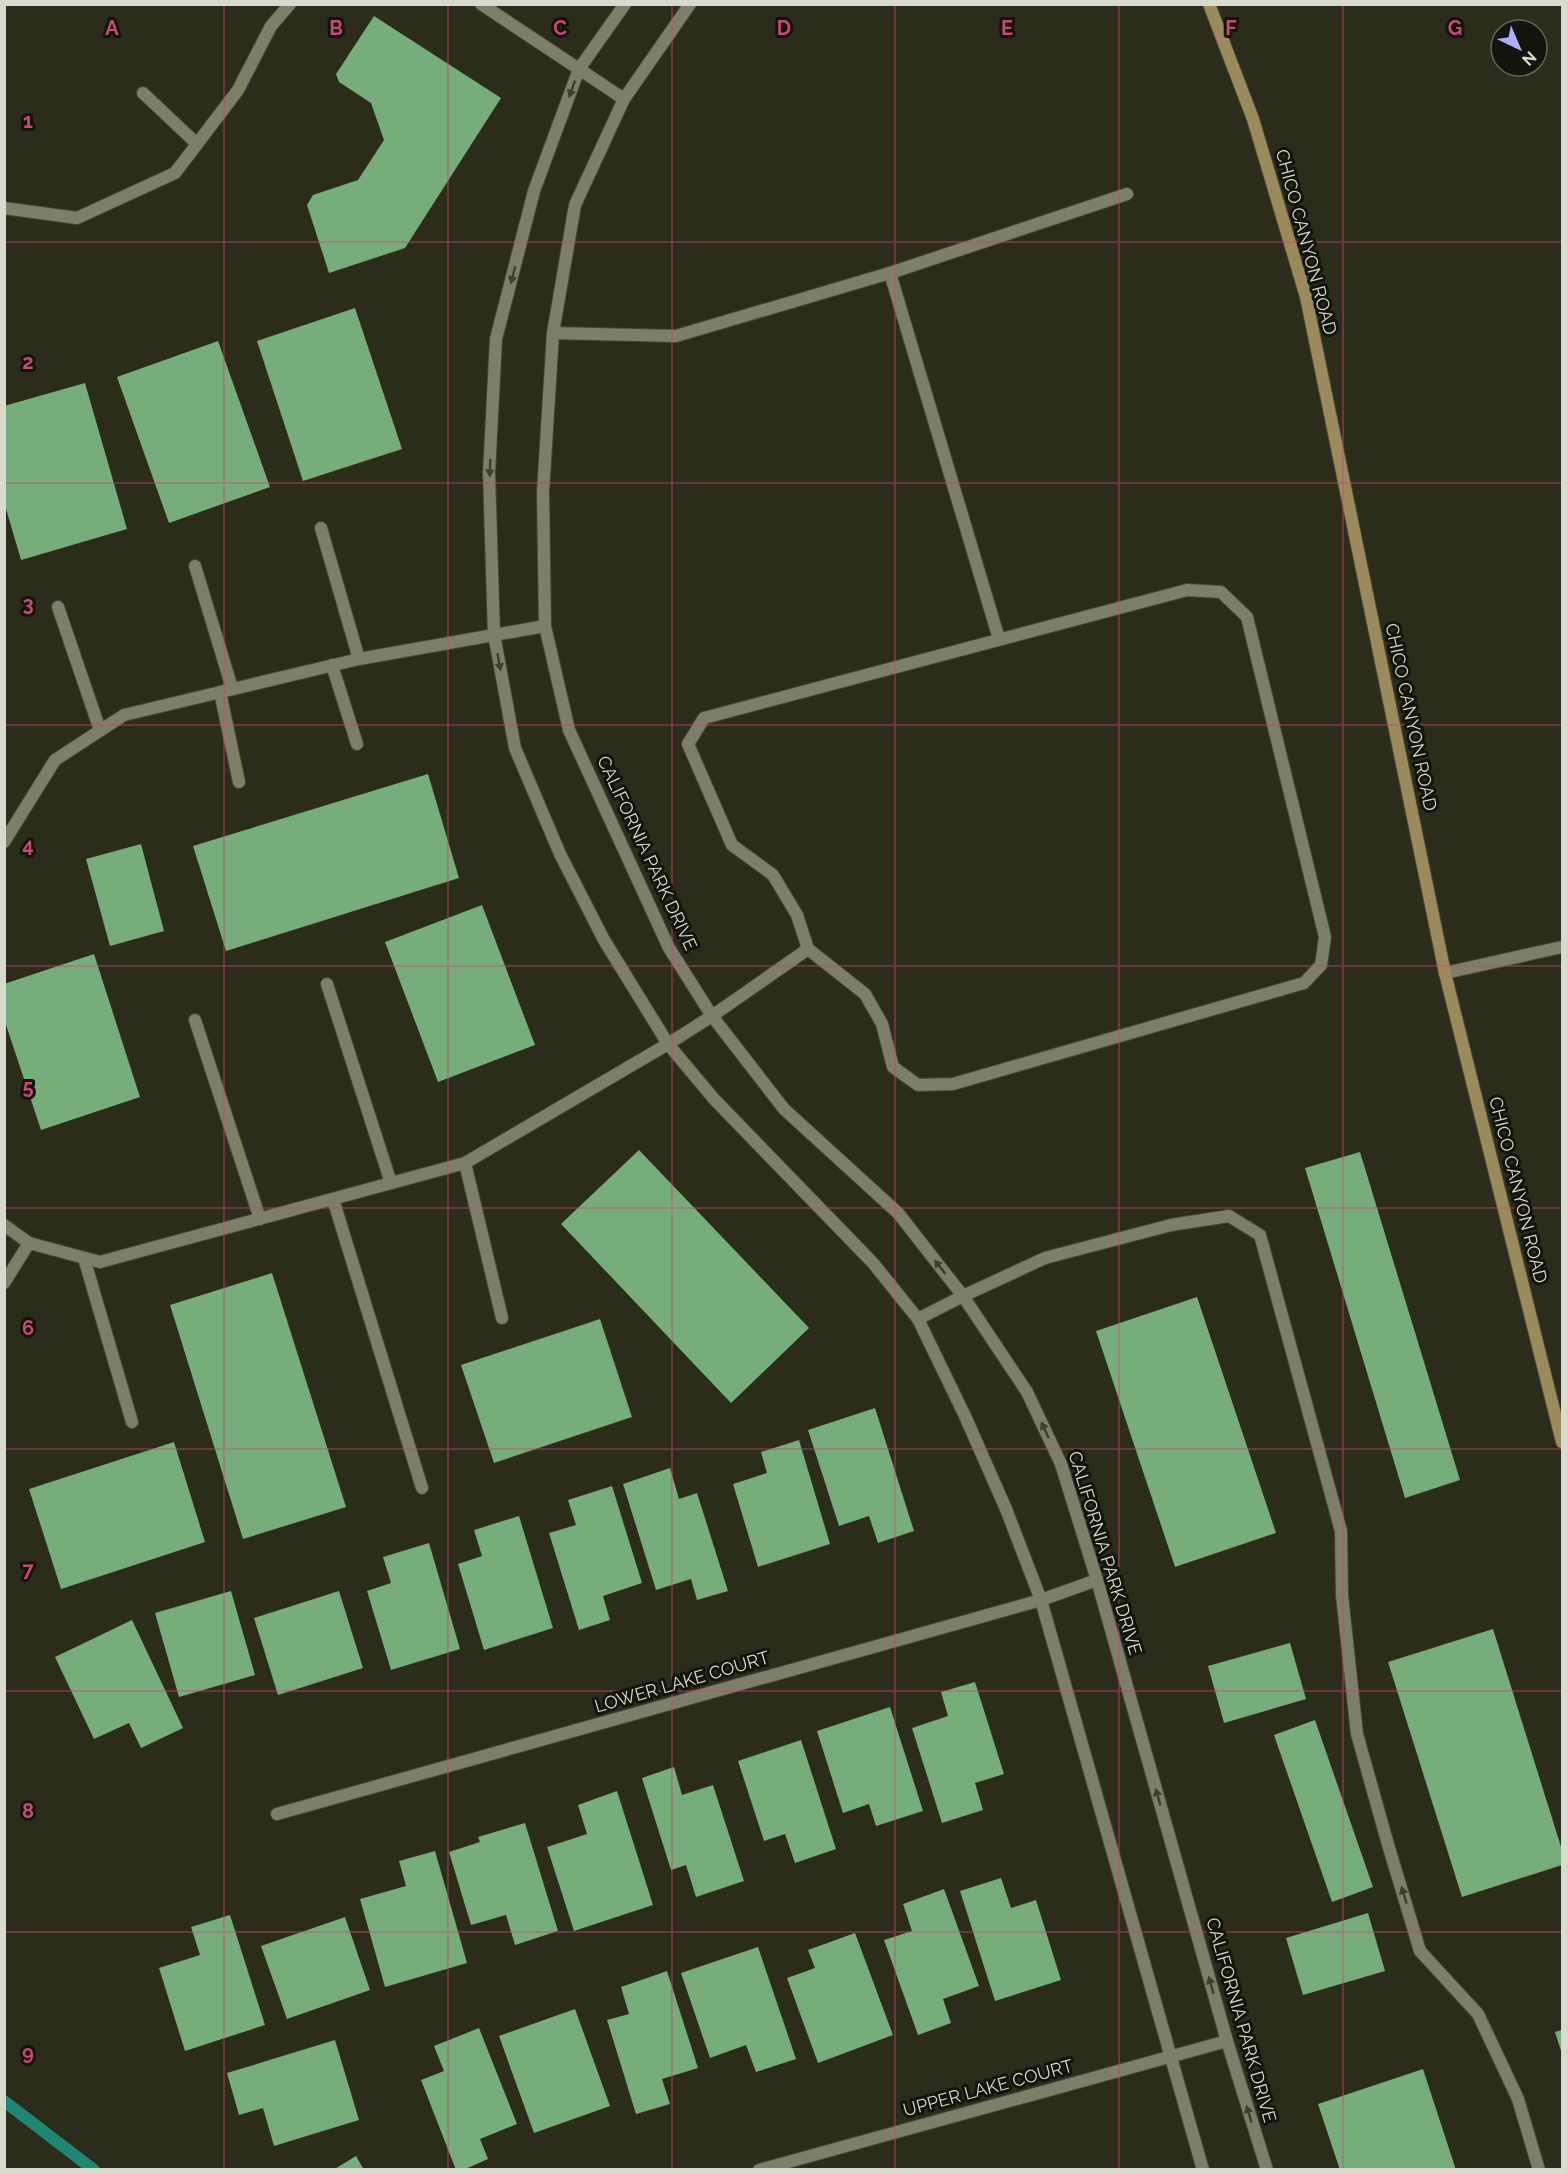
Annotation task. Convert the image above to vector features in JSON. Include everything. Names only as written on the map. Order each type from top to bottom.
[{"type":"street","points":[[4,208],[77,218],[176,173],[238,90],[271,26],[290,4]]},
{"type":"street","points":[[481,4],[624,99]]},
{"type":"street","points":[[625,4],[579,69],[534,191],[496,339],[489,473],[494,634],[515,748],[555,844],[604,940],[668,1044],[714,1099],[873,1263],[918,1319],[965,1416],[1006,1509],[1041,1600],[1203,2169]]},
{"type":"street","name":"CALIFORNIA PARK DRIVE","points":[[690,4],[624,99],[575,205],[553,333],[543,492],[545,626],[569,730],[669,948],[712,1016],[784,1109],[898,1213],[963,1296],[1027,1392],[1061,1464],[1227,2041],[1267,2169]]},
{"type":"street","name":"CHICO CANYON ROAD","points":[[1209,4],[1253,119],[1306,297],[1445,973],[1563,1442]]},
{"type":"street","points":[[143,93],[197,144]]},
{"type":"street","points":[[553,333],[676,336],[890,273],[1127,194]]},
{"type":"street","points":[[890,273],[999,639]]},
{"type":"street","points":[[321,528],[359,658]]},
{"type":"street","points":[[195,566],[226,690],[239,782]]},
{"type":"street","points":[[1187,590],[1221,592],[1247,617],[1325,937],[1321,965],[1305,983],[953,1084],[918,1085],[893,1067],[882,1024],[865,994],[808,949],[797,915],[773,875],[732,845],[688,744],[704,718],[1187,590]]},
{"type":"street","points":[[58,607],[100,730]]},
{"type":"street","points":[[4,842],[55,760],[123,714],[359,658],[545,626]]},
{"type":"street","points":[[332,665],[357,744]]},
{"type":"street","points":[[1445,973],[1563,946]]},
{"type":"street","points":[[4,1225],[29,1243],[100,1262],[465,1163],[668,1044],[808,949]]},
{"type":"street","points":[[327,984],[391,1183]]},
{"type":"street","points":[[195,1020],[260,1218]]},
{"type":"street","points":[[465,1163],[502,1318]]},
{"type":"street","points":[[333,1199],[422,1488]]},
{"type":"street","points":[[918,1319],[1045,1258],[1171,1225],[1229,1216],[1260,1235],[1341,1531],[1342,1595],[1357,1734],[1420,1951],[1478,2014],[1518,2099],[1539,2169]]},
{"type":"street","points":[[4,1282],[29,1243]]},
{"type":"street","points":[[84,1258],[132,1422]]},
{"type":"street","name":"LOWER LAKE COURT","points":[[277,1815],[1041,1600],[1096,1580]]},
{"type":"street","name":"UPPER LAKE COURT","points":[[759,2169],[1227,2041]]},
{"type":"building","points":[[374,16],[501,98],[405,248],[329,273],[307,205],[313,195],[358,180],[384,140],[371,103],[339,82],[336,74]]},
{"type":"building","points":[[355,308],[402,449],[303,481],[257,341]]},
{"type":"building","points":[[218,341],[270,487],[169,523],[117,377]]},
{"type":"building","points":[[85,383],[127,529],[21,560],[4,502],[4,406]]},
{"type":"building","points":[[428,774],[459,878],[226,951],[193,846]]},
{"type":"building","points":[[141,844],[164,931],[110,946],[86,859]]},
{"type":"building","points":[[482,905],[535,1045],[438,1082],[385,942]]},
{"type":"building","points":[[94,954],[140,1097],[41,1130],[4,1019],[4,984]]},
{"type":"building","points":[[639,1150],[809,1328],[731,1403],[561,1224]]},
{"type":"building","points":[[1360,1152],[1460,1480],[1405,1498],[1305,1168]]},
{"type":"building","points":[[272,1273],[346,1507],[243,1539],[170,1305]]},
{"type":"building","points":[[1197,1297],[1276,1533],[1175,1567],[1096,1331]]},
{"type":"building","points":[[600,1319],[632,1417],[494,1463],[461,1365]]},
{"type":"building","points":[[875,1408],[914,1531],[878,1543],[869,1516],[839,1526],[808,1430]]},
{"type":"building","points":[[799,1440],[830,1544],[758,1567],[733,1484],[767,1473],[761,1452]]},
{"type":"building","points":[[174,1442],[205,1542],[61,1589],[29,1489]]},
{"type":"building","points":[[670,1468],[679,1499],[697,1493],[728,1591],[697,1600],[691,1579],[656,1590],[623,1484]]},
{"type":"building","points":[[612,1486],[642,1583],[603,1596],[610,1620],[579,1630],[549,1533],[576,1525],[568,1500]]},
{"type":"building","points":[[519,1516],[553,1628],[484,1650],[458,1564],[482,1556],[474,1530]]},
{"type":"building","points":[[429,1543],[460,1649],[391,1670],[367,1591],[391,1583],[383,1557]]},
{"type":"building","points":[[231,1591],[255,1675],[179,1697],[155,1613]]},
{"type":"building","points":[[339,1591],[363,1668],[278,1695],[254,1618]]},
{"type":"building","points":[[132,1620],[183,1728],[141,1748],[129,1723],[94,1739],[55,1657]]},
{"type":"building","points":[[1493,1629],[1562,1850],[1562,1865],[1462,1897],[1388,1662]]},
{"type":"building","points":[[1290,1643],[1306,1699],[1224,1723],[1208,1666]]},
{"type":"building","points":[[975,1682],[1004,1774],[975,1783],[983,1810],[942,1823],[912,1728],[948,1716],[941,1692]]},
{"type":"building","points":[[890,1707],[923,1811],[876,1826],[869,1804],[843,1813],[817,1731]]},
{"type":"building","points":[[1315,1720],[1373,1887],[1332,1902],[1274,1735]]},
{"type":"building","points":[[801,1740],[836,1849],[795,1863],[785,1834],[764,1841],[738,1761]]},
{"type":"building","points":[[674,1767],[682,1795],[713,1785],[744,1881],[696,1897],[686,1865],[671,1870],[642,1778]]},
{"type":"building","points":[[617,1791],[653,1905],[574,1931],[547,1847],[587,1834],[578,1805]]},
{"type":"building","points":[[525,1823],[558,1931],[515,1945],[506,1915],[471,1925],[449,1852],[480,1842],[478,1837]]},
{"type":"building","points":[[435,1851],[467,1963],[385,1987],[360,1899],[406,1886],[399,1861]]},
{"type":"building","points":[[1001,1878],[1011,1908],[1036,1900],[1061,1980],[995,2001],[960,1891]]},
{"type":"building","points":[[944,1889],[979,1986],[943,1999],[951,2023],[918,2035],[884,1940],[912,1931],[903,1904]]},
{"type":"building","points":[[1368,1913],[1385,1971],[1303,1995],[1286,1938]]},
{"type":"building","points":[[230,1915],[265,2025],[185,2051],[159,1968],[200,1955],[191,1927]]},
{"type":"building","points":[[345,1917],[370,1990],[287,2019],[261,1946]]},
{"type":"building","points":[[855,1933],[893,2035],[818,2063],[787,1978],[815,1968],[808,1950]]},
{"type":"building","points":[[758,1947],[796,2059],[756,2072],[746,2045],[710,2058],[681,1973]]},
{"type":"building","points":[[667,1971],[698,2068],[662,2079],[670,2104],[636,2114],[607,2020],[629,2014],[621,1987]]},
{"type":"building","points":[[575,2009],[610,2106],[534,2133],[499,2036]]},
{"type":"building","points":[[479,2028],[517,2124],[480,2139],[488,2159],[463,2170],[456,2170],[421,2080],[444,2071],[434,2046]]},
{"type":"building","points":[[1562,2030],[1562,2054],[1555,2032]]},
{"type":"building","points":[[335,2040],[359,2120],[274,2146],[263,2108],[239,2115],[227,2073]]},
{"type":"building","points":[[1423,2069],[1456,2170],[1340,2170],[1318,2104]]},
{"type":"building","points":[[356,2156],[364,2170],[333,2170]]},
{"type":"waterway","points":[[4,2101],[94,2170]]}]
